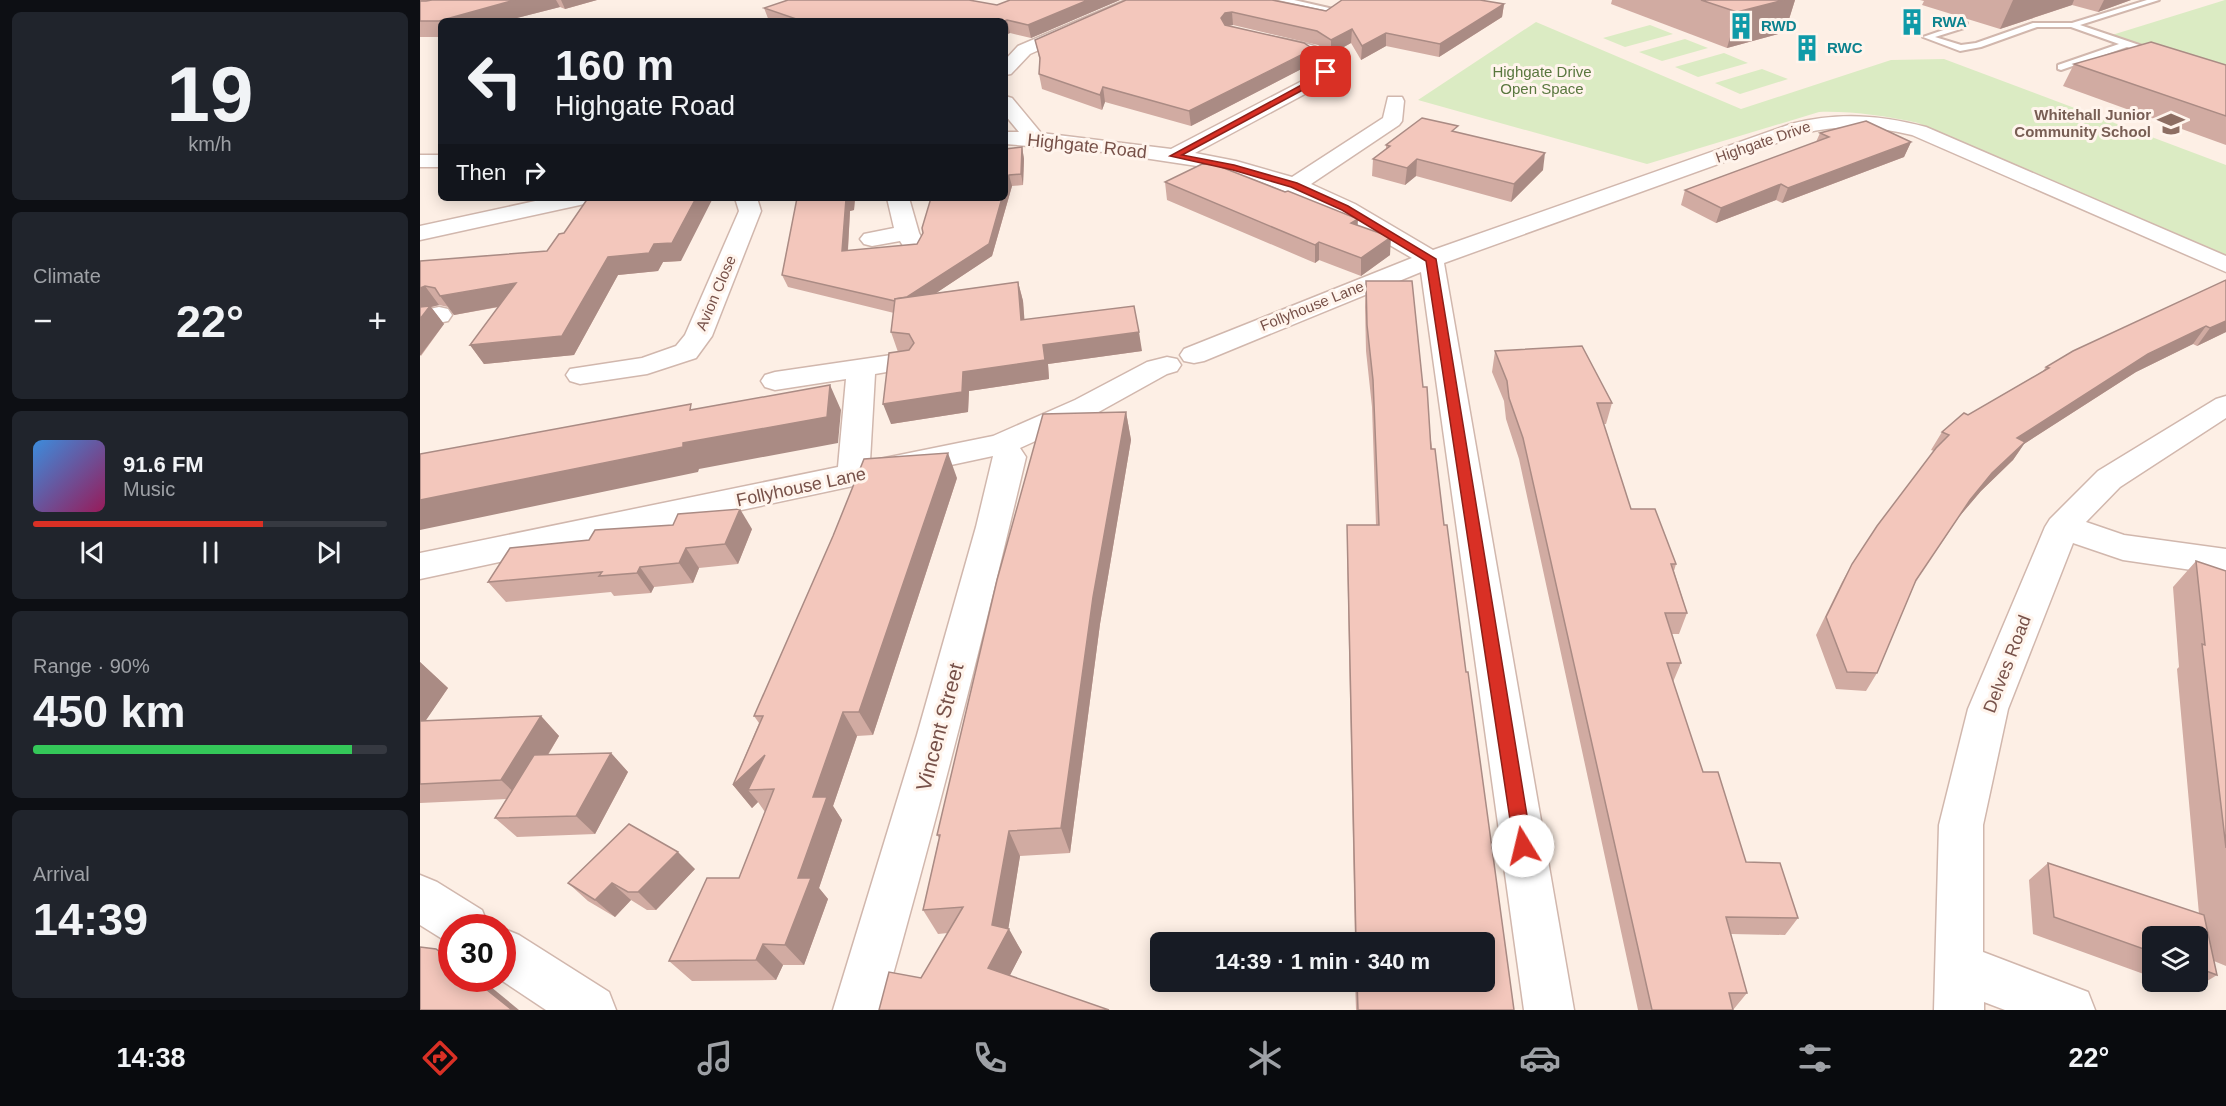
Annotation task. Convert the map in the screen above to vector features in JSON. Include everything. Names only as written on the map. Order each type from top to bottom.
[{"type":"street","points":[[1008,67],[1024,51],[1139,0]]},
{"type":"street","points":[[1174,156],[1310,84],[1326,72],[1330,62],[1311,51],[1255,38]]},
{"type":"street","points":[[1008,49],[1024,51]]},
{"type":"street","points":[[1294,185],[1392,121],[1395,101]]},
{"type":"street","points":[[1008,106],[1034,138]]},
{"type":"street","name":"Highgate Drive","points":[[1431,259],[1798,128],[1825,121],[1854,120],[1892,123],[1919,131],[2226,265]]},
{"type":"street","name":"Highgate Road","points":[[1008,138],[1064,140],[1174,156],[1234,168],[1294,185],[1345,208],[1431,259]]},
{"type":"street","points":[[420,161],[438,161]]},
{"type":"street","points":[[420,233],[566,201]]},
{"type":"street","name":"Avion Close","points":[[580,375],[647,366],[686,352],[698,336],[750,211],[747,201]]},
{"type":"street","points":[[872,239],[910,238],[899,201]]},
{"type":"street","points":[[1431,259],[1549,1010]]},
{"type":"street","name":"Follyhouse Lane","points":[[420,566],[1001,444],[1084,407],[1157,368],[1431,259]]},
{"type":"street","points":[[775,381],[905,362]]},
{"type":"street","points":[[853,476],[861,368]]},
{"type":"street","name":"Delves Road","points":[[1959,989],[1961,825],[1988,709],[2062,527],[2109,479],[2226,405]]},
{"type":"street","name":"Vincent Street","points":[[858,1010],[917,811],[977,590],[1010,457],[1001,444]]},
{"type":"street","points":[[2062,527],[2123,548],[2226,562]]},
{"type":"street","points":[[420,898],[445,914]]},
{"type":"street","points":[[516,961],[591,1010]]},
{"type":"street","points":[[1959,989],[2070,1010]]},
{"type":"lane","points":[[1282,0],[1338,11]]},
{"type":"lane","points":[[1964,25],[1927,37],[1960,48],[1978,45],[2036,25],[2072,25],[2155,0]]},
{"type":"lane","points":[[2072,25],[2159,55]]},
{"type":"lane","points":[[2061,67],[2126,44]]},
{"type":"green space","points":[[2225,0],[2226,70],[2112,35]]},
{"type":"green space","name":"Highgate Drive Open Space","points":[[1536,22],[1741,109],[1891,60],[1944,59],[2226,165],[2226,257],[1918,123],[1906,120],[1856,113],[1819,112],[1647,164],[1418,100]]},
{"type":"green space","points":[[1650,25],[1673,34],[1625,47],[1603,38]]},
{"type":"green space","points":[[1685,39],[1708,48],[1662,61],[1639,52]]},
{"type":"green space","points":[[1724,53],[1748,63],[1698,77],[1675,67]]},
{"type":"green space","points":[[1762,69],[1788,79],[1740,94],[1715,83]]},
{"type":"building","points":[[515,0],[450,18],[438,18],[438,21],[420,21],[420,1]]},
{"type":"building","points":[[788,0],[969,0],[997,5],[1010,0],[1088,0],[1028,25],[1008,20],[1008,18],[793,18],[764,8]]},
{"type":"building","points":[[1126,0],[1272,0],[1326,11],[1342,0],[1480,0],[1504,4],[1440,44],[1386,33],[1362,46],[1352,29],[1331,40],[1317,31],[1232,12],[1225,13],[1221,18],[1225,25],[1304,43],[1313,49],[1189,111],[1103,87],[1100,95],[1039,74],[1040,58],[1035,40]]},
{"type":"building","points":[[1701,0],[1784,0],[1737,12]]},
{"type":"building","points":[[2151,42],[2226,65],[2226,116],[2074,64]]},
{"type":"building","points":[[1422,118],[1458,126],[1452,131],[1545,153],[1514,184],[1417,159],[1407,168],[1373,159],[1390,146],[1386,145]]},
{"type":"building","points":[[1866,121],[1911,142],[1788,188],[1781,184],[1721,208],[1685,190],[1829,137],[1820,133]]},
{"type":"building","points":[[1022,147],[1021,174],[1009,175],[1008,178],[1008,149]]},
{"type":"building","points":[[1202,164],[1216,165],[1285,192],[1288,191],[1358,219],[1351,223],[1391,237],[1361,258],[1319,242],[1315,245],[1165,182]]},
{"type":"building","points":[[586,201],[694,201],[672,243],[654,244],[649,253],[608,257],[562,336],[470,345],[516,283],[440,296],[435,288],[425,286],[420,288],[420,261],[547,251],[559,234],[564,233]]},
{"type":"building","points":[[796,201],[846,201],[842,251],[917,244],[923,233],[922,228],[930,201],[1001,201],[989,244],[907,297],[895,299],[895,301],[782,275]]},
{"type":"building","points":[[2226,280],[2226,321],[2210,328],[2206,326],[2148,354],[2017,438],[2025,442],[1992,473],[1970,500],[1916,580],[1877,673],[1847,672],[1826,617],[1852,564],[1877,526],[1936,448],[1949,435],[1942,432],[1964,413],[1968,415],[2049,368],[2046,367],[2073,351]]},
{"type":"building","points":[[1366,281],[1412,281],[1423,387],[1427,387],[1431,449],[1435,449],[1444,525],[1447,525],[1514,1010],[1358,1010],[1357,992],[1495,992],[1495,932],[1356,932],[1347,525],[1379,525],[1373,380],[1367,325]]},
{"type":"building","points":[[1018,282],[1021,320],[1134,306],[1139,332],[1043,345],[1045,360],[963,372],[962,392],[883,404],[889,353],[909,350],[914,343],[909,334],[891,332],[895,299]]},
{"type":"building","points":[[430,306],[420,319],[420,307]]},
{"type":"building","points":[[1582,346],[1612,403],[1597,403],[1631,509],[1655,509],[1676,564],[1671,564],[1687,613],[1665,613],[1681,663],[1667,663],[1703,772],[1718,772],[1746,862],[1780,863],[1798,918],[1726,917],[1747,993],[1729,993],[1733,1010],[1652,1010],[1523,438],[1509,398],[1507,381],[1495,351]]},
{"type":"building","points":[[830,385],[827,417],[683,443],[683,447],[420,500],[420,454],[691,404],[690,410]]},
{"type":"building","points":[[1126,412],[1093,597],[1061,828],[1009,831],[992,925],[1009,929],[988,968],[1109,1010],[879,1010],[889,972],[921,978],[963,907],[923,910],[940,835],[937,835],[997,580],[1043,414]]},
{"type":"building","points":[[948,453],[859,712],[843,712],[813,797],[827,797],[798,878],[811,878],[785,945],[763,944],[756,960],[669,961],[707,878],[739,878],[774,789],[748,790],[765,755],[733,785],[763,716],[754,716],[864,459]]},
{"type":"building","points":[[740,509],[725,544],[686,548],[679,563],[640,567],[637,573],[599,576],[602,572],[488,582],[510,548],[589,540],[595,530],[673,525],[678,514]]},
{"type":"building","points":[[2196,561],[2226,571],[2226,848],[2202,644],[2205,645]]},
{"type":"building","points":[[541,716],[501,780],[420,784],[420,721]]},
{"type":"building","points":[[611,753],[576,816],[495,818],[534,755]]},
{"type":"building","points":[[629,824],[678,852],[638,892],[628,892],[612,883],[595,900],[568,883]]},
{"type":"building","points":[[2048,863],[2204,915],[2206,926],[2142,926],[2142,948],[2054,917]]},
{"type":"building","points":[[2208,933],[2217,975],[2208,972]]},
{"type":"building","points":[[420,947],[438,950],[438,992],[490,992],[512,1010],[420,1010]]},
{"type":"place","name":"RWA","points":[[1912,22]]},
{"type":"place","name":"RWD","points":[[1741,26]]},
{"type":"place","name":"RWC","points":[[1807,48]]},
{"type":"place","name":"Whitehall Junior Community School","points":[[2171,124]]},
{"type":"route","points":[[1326,72],[1310,84],[1174,156],[1234,168],[1294,185],[1345,208],[1431,259],[1523,846]]}]
